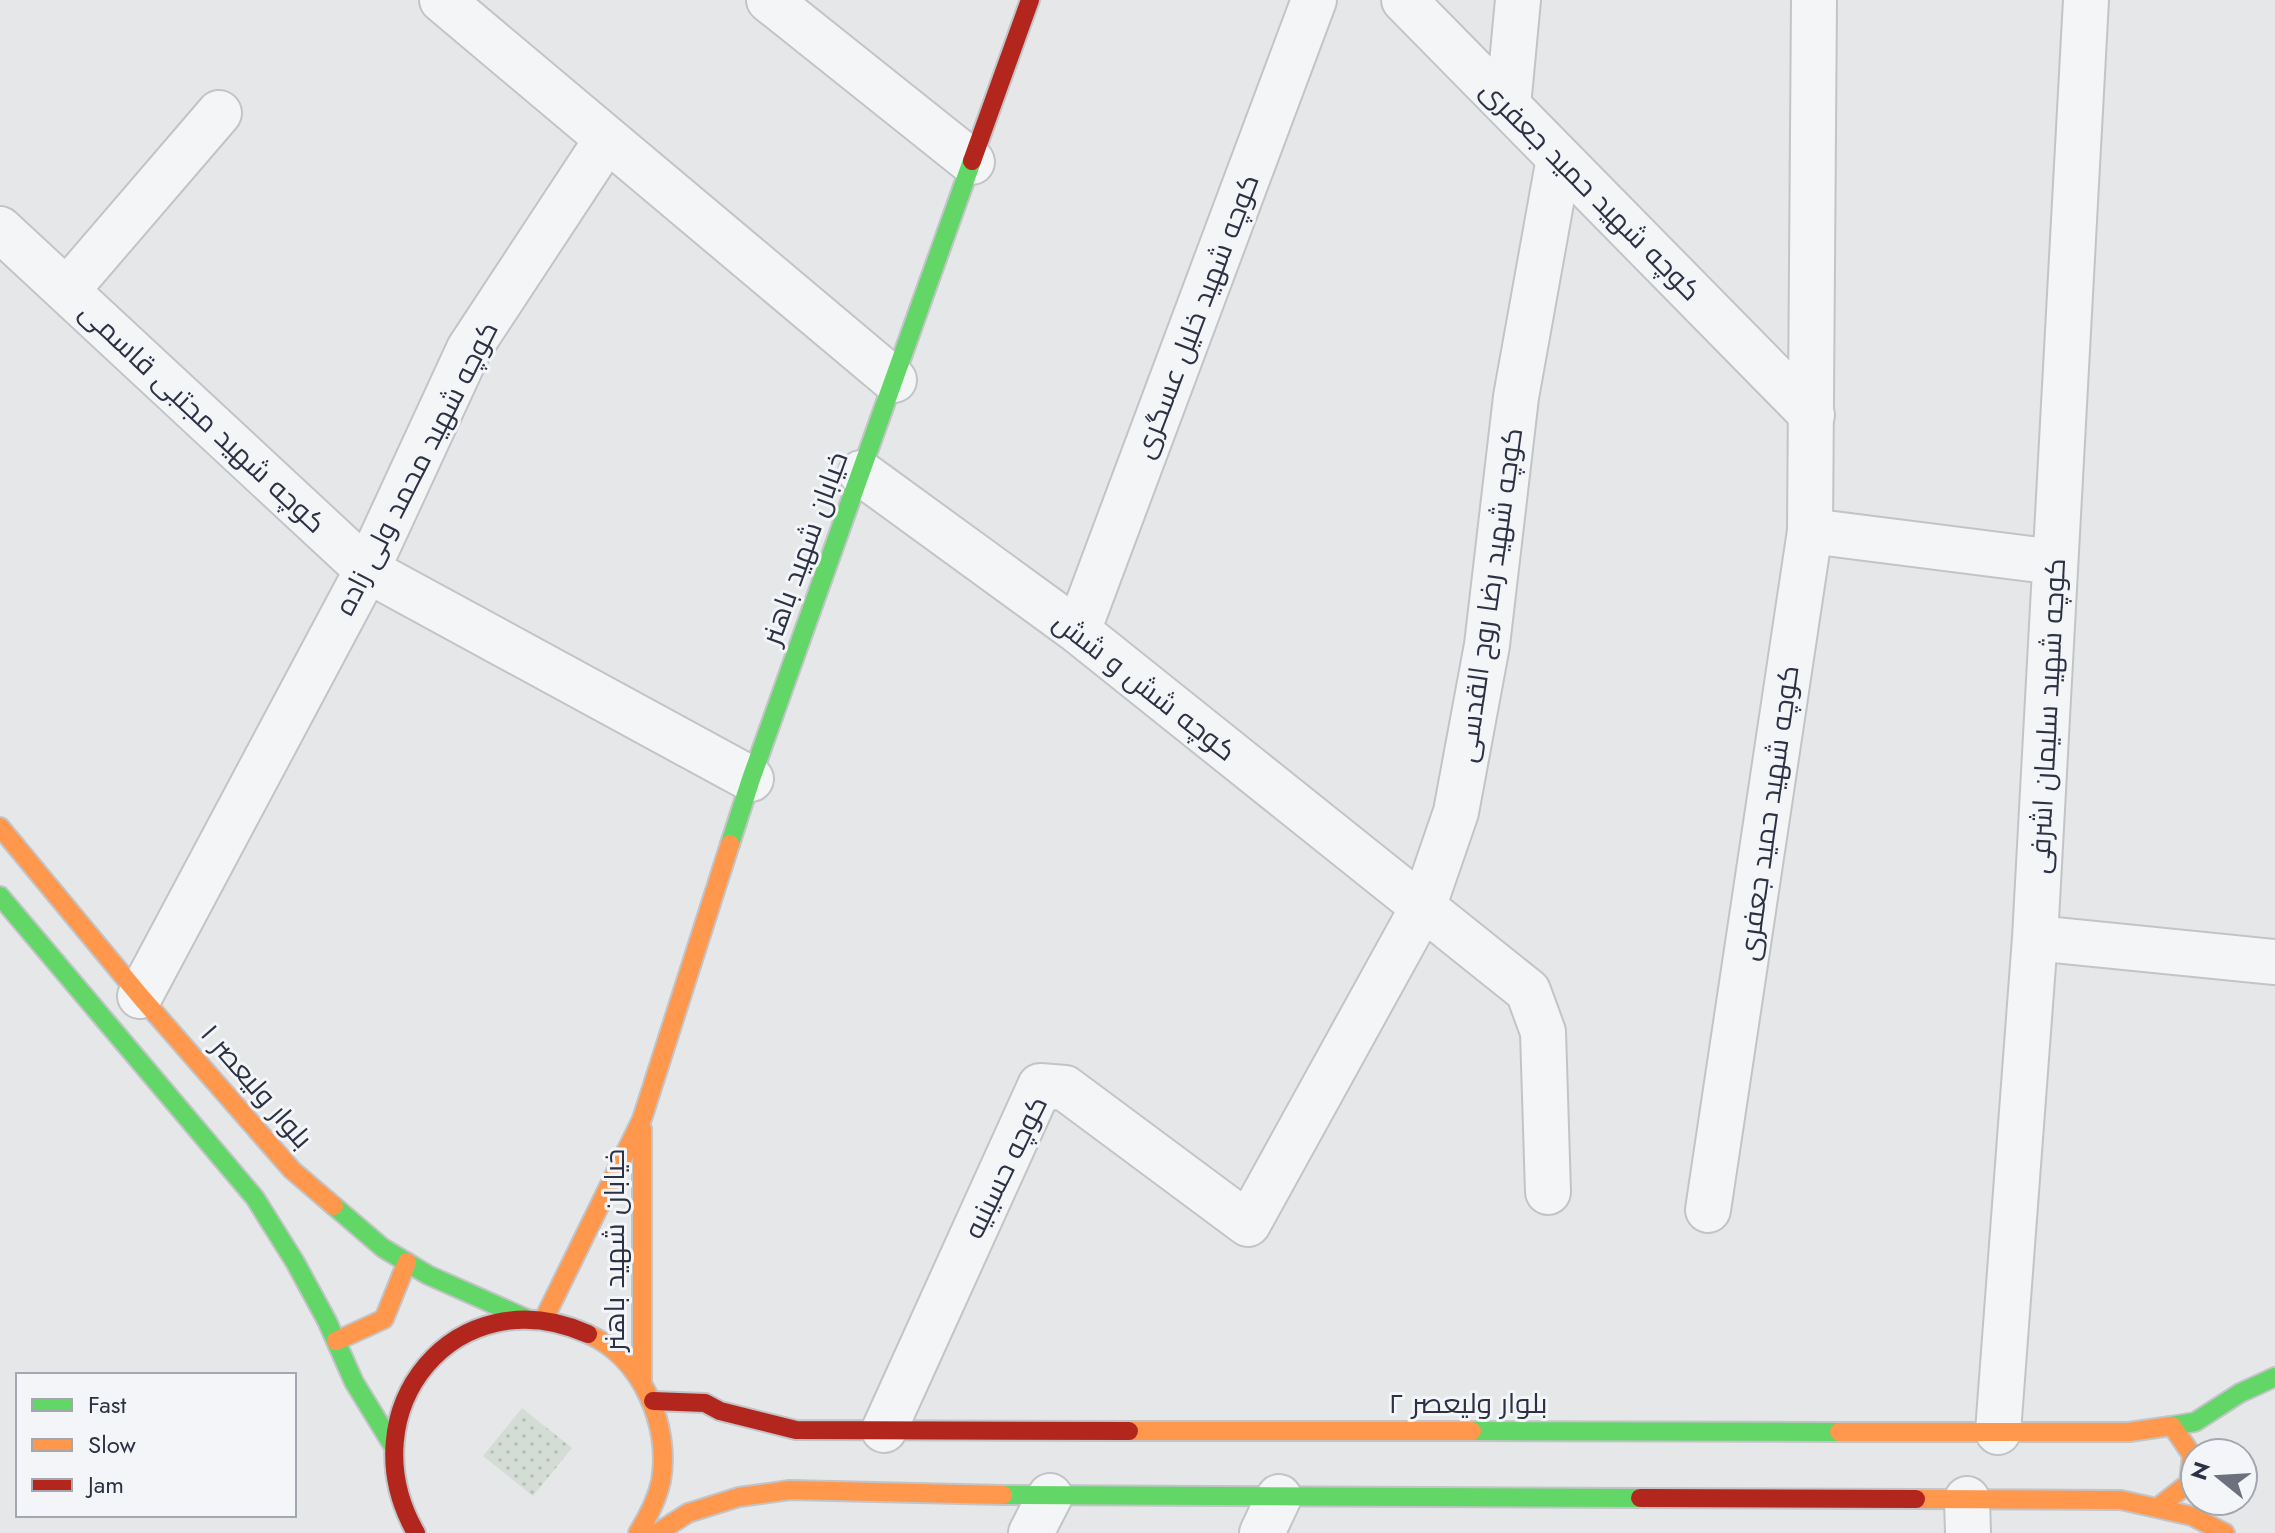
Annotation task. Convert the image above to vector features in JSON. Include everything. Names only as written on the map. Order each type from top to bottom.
[{"type":"main road","name":"خیابان شهید باهنر","points":[[534,1318],[642,1119],[751,779],[1030,0]]},
{"type":"main road","name":"بلوار ولیعصر ۱","points":[[0,827],[140,996],[292,1170],[383,1248],[428,1275],[534,1318],[573,1326],[599,1339],[623,1357],[653,1401],[663,1436],[662,1474],[652,1510],[638,1533]]},
{"type":"main road","points":[[0,896],[255,1198],[295,1262],[354,1382],[392,1444]]},
{"type":"main road","name":"خیابان شهید باهنر","points":[[642,1119],[642,1381]]},
{"type":"main road","points":[[336,1341],[384,1319],[407,1262]]},
{"type":"main road","points":[[415,1532],[396,1490],[392,1444],[401,1405],[421,1371],[449,1343],[486,1325],[534,1318]]},
{"type":"main road","name":"بلوار ولیعصر ۲","points":[[653,1401],[720,1411],[796,1430],[2129,1432],[2195,1422],[2240,1393],[2275,1377]]},
{"type":"main road","points":[[2157,1508],[2189,1483],[2192,1455],[2172,1426]]},
{"type":"main road","points":[[657,1533],[701,1502],[790,1490],[1040,1514],[1967,1516],[2121,1500],[2192,1516],[2225,1533]]},
{"type":"street","points":[[442,0],[894,380]]},
{"type":"street","points":[[769,0],[972,162]]},
{"type":"street","name":"کوچه شهید خلیل عسگری","points":[[1078,631],[1314,0]]},
{"type":"street","name":"کوچه شهید حمید جعفری","points":[[1404,0],[1812,415]]},
{"type":"street","points":[[1508,106],[1518,0]]},
{"type":"street","name":"کوچه شهید حمید جعفری","points":[[1708,1210],[1810,531],[1814,0]]},
{"type":"street","name":"کوچه شهید سلیمان اشرفی","points":[[1998,1432],[2035,938],[2086,0]]},
{"type":"street","points":[[67,290],[219,113]]},
{"type":"street","name":"کوچه شهید محمد ولی زاده","points":[[140,996],[367,570],[469,349],[607,139]]},
{"type":"street","name":"کوچه شهید رضا روح القدسی","points":[[1248,1224],[1424,905],[1456,812],[1487,645],[1516,397],[1559,158]]},
{"type":"street","name":"کوچه شهید مجتبی قاسمی","points":[[0,229],[367,570],[751,779]]},
{"type":"street","name":"کوچه شش و شش","points":[[861,473],[1078,631],[1528,991],[1543,1032],[1548,1192]]},
{"type":"street","points":[[1810,531],[2055,562]]},
{"type":"street","points":[[2035,938],[2275,962]]},
{"type":"street","name":"کوچه حسینیه","points":[[884,1430],[1040,1086],[1065,1088],[1248,1224]]},
{"type":"shaded area","points":[[522,1408],[572,1448],[533,1496],[483,1456]]},
{"type":"traffic: fast","points":[[730,844],[972,161]]},
{"type":"traffic: fast","points":[[0,896],[255,1198],[295,1262],[327,1321],[354,1382],[392,1444]]},
{"type":"traffic: fast","points":[[334,1206],[383,1248],[428,1275],[525,1318]]},
{"type":"traffic: fast","points":[[2171,1426],[2195,1422],[2240,1393],[2275,1377]]},
{"type":"traffic: fast","points":[[1472,1431],[1839,1432]]},
{"type":"traffic: fast","points":[[1003,1495],[1640,1498]]},
{"type":"traffic: slow","points":[[0,827],[140,996],[292,1170],[334,1206]]},
{"type":"traffic: slow","points":[[544,1319],[642,1119],[730,844]]},
{"type":"traffic: slow","points":[[642,1129],[642,1381]]},
{"type":"traffic: slow","points":[[336,1341],[384,1319],[407,1262]]},
{"type":"traffic: slow","points":[[588,1334],[623,1359],[637,1376],[656,1416],[663,1460],[661,1481],[652,1508],[638,1533]]},
{"type":"traffic: slow","points":[[1839,1432],[2129,1432],[2171,1426]]},
{"type":"traffic: slow","points":[[2157,1508],[2189,1483],[2192,1455],[2172,1426]]},
{"type":"traffic: slow","points":[[1129,1431],[1472,1431]]},
{"type":"traffic: slow","points":[[657,1533],[688,1513],[739,1497],[790,1490],[1003,1495]]},
{"type":"traffic: slow","points":[[1916,1499],[2121,1500],[2192,1516],[2225,1533]]},
{"type":"traffic: jam","points":[[972,161],[1030,0]]},
{"type":"traffic: jam","points":[[416,1533],[398,1487],[395,1442],[405,1400],[426,1365],[457,1339],[496,1323],[540,1321],[588,1334]]},
{"type":"traffic: jam","points":[[653,1401],[705,1403],[720,1411],[796,1430],[1129,1431]]},
{"type":"traffic: jam","points":[[1640,1498],[1916,1499]]}]
